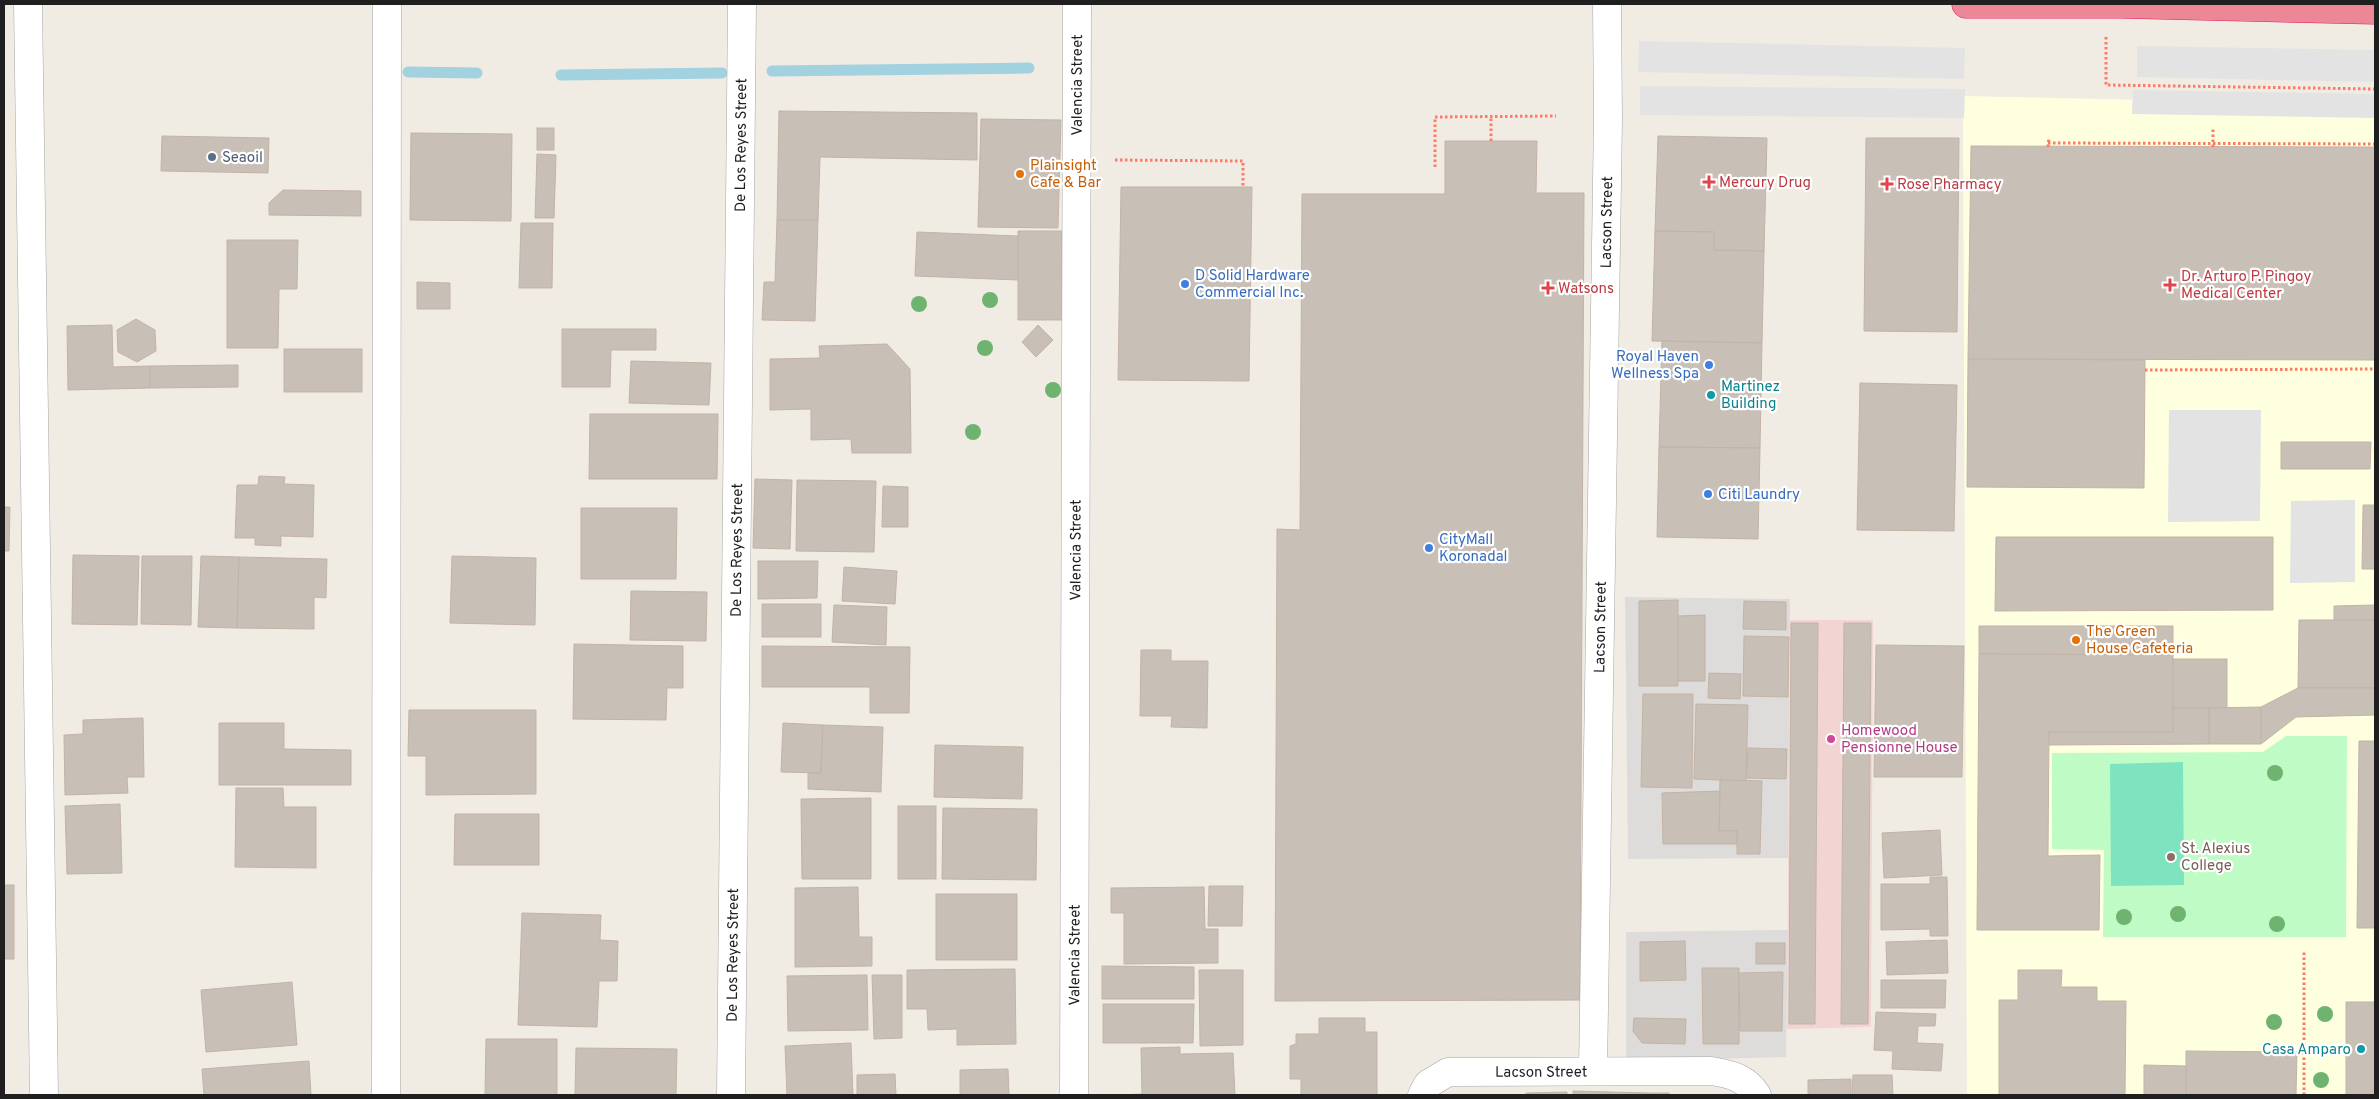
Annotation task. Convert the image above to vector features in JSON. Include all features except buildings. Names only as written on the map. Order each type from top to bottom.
[{"type":"highway","points":[[1966,4],[2334,6],[2375,10]]},
{"type":"street","points":[[28,4],[44,1095]]},
{"type":"street","points":[[386,1095],[387,4]]},
{"type":"street","name":"De Los Reyes Street","points":[[731,1095],[742,4]]},
{"type":"street","name":"Valencia Street","points":[[1074,1095],[1077,4]]},
{"type":"street","name":"Lacson Street","points":[[1422,1095],[1428,1084],[1448,1072],[1592,1071],[1608,119],[1607,4]]},
{"type":"street","points":[[1592,1071],[1711,1071],[1728,1073],[1742,1080],[1757,1095]]},
{"type":"path","points":[[2105,5],[2106,85],[2375,89]]},
{"type":"path","points":[[1490,141],[1491,116]]},
{"type":"path","points":[[1434,167],[1435,117],[1556,116]]},
{"type":"path","points":[[2212,128],[2212,145]]},
{"type":"path","points":[[2049,137],[2048,145],[2375,144]]},
{"type":"path","points":[[1115,160],[1243,162],[1243,187]]},
{"type":"path","points":[[2145,370],[2375,370]]},
{"type":"path","points":[[2304,950],[2304,1095]]},
{"type":"shaded area","points":[[1639,41],[1965,48],[1964,79],[1638,72]]},
{"type":"shaded area","points":[[2137,46],[2375,50],[2375,82],[2137,77]]},
{"type":"shaded area","points":[[1640,86],[1965,89],[1964,118],[1640,115]]},
{"type":"shaded area","points":[[2133,90],[2375,94],[2375,118],[2132,114]]},
{"type":"shaded area","points":[[1963,96],[2375,105],[2375,1095],[1967,1095]]},
{"type":"shaded area","points":[[2169,410],[2261,410],[2260,521],[2168,522]]},
{"type":"shaded area","points":[[2355,500],[2355,582],[2290,583],[2291,501]]},
{"type":"shaded area","points":[[1625,597],[1790,599],[1788,858],[1628,859]]},
{"type":"shaded area","name":"Homewood Pensionne House","points":[[1790,620],[1873,620],[1871,1027],[1787,1029]]},
{"type":"shaded area","points":[[1788,930],[1786,1057],[1626,1061],[1626,932]]},
{"type":"green space","points":[[2286,736],[2347,736],[2346,937],[2103,937],[2104,850],[2052,849],[2052,753],[2263,752]]},
{"type":"green space","points":[[2183,762],[2184,885],[2111,886],[2110,764]]},
{"type":"waterway","points":[[772,71],[1029,68]]},
{"type":"waterway","points":[[408,72],[477,73]]},
{"type":"waterway","points":[[561,75],[722,73]]},
{"type":"place","name":"Seaoil","points":[[212,157]]},
{"type":"place","name":"Plainsight Cafe & Bar","points":[[1020,174]]},
{"type":"place","name":"Mercury Drug","points":[[1709,182]]},
{"type":"place","name":"Rose Pharmacy","points":[[1887,184]]},
{"type":"place","name":"D Solid Hardware Commercial Inc.","points":[[1185,284]]},
{"type":"place","name":"Dr. Arturo P. Pingoy Medical Center","points":[[2170,285]]},
{"type":"place","name":"Watsons","points":[[1548,288]]},
{"type":"place","name":"Royal Haven Wellness Spa","points":[[1709,365]]},
{"type":"place","name":"Martinez Building","points":[[1711,395]]},
{"type":"place","name":"Citi Laundry","points":[[1708,494]]},
{"type":"place","name":"CityMall Koronadal","points":[[1429,548]]},
{"type":"place","name":"The Green House Cafeteria","points":[[2076,640]]},
{"type":"place","name":"Homewood Pensionne House","points":[[1831,739]]},
{"type":"place","name":"St. Alexius College","points":[[2171,857]]},
{"type":"place","name":"Casa Amparo","points":[[2361,1049]]}]
